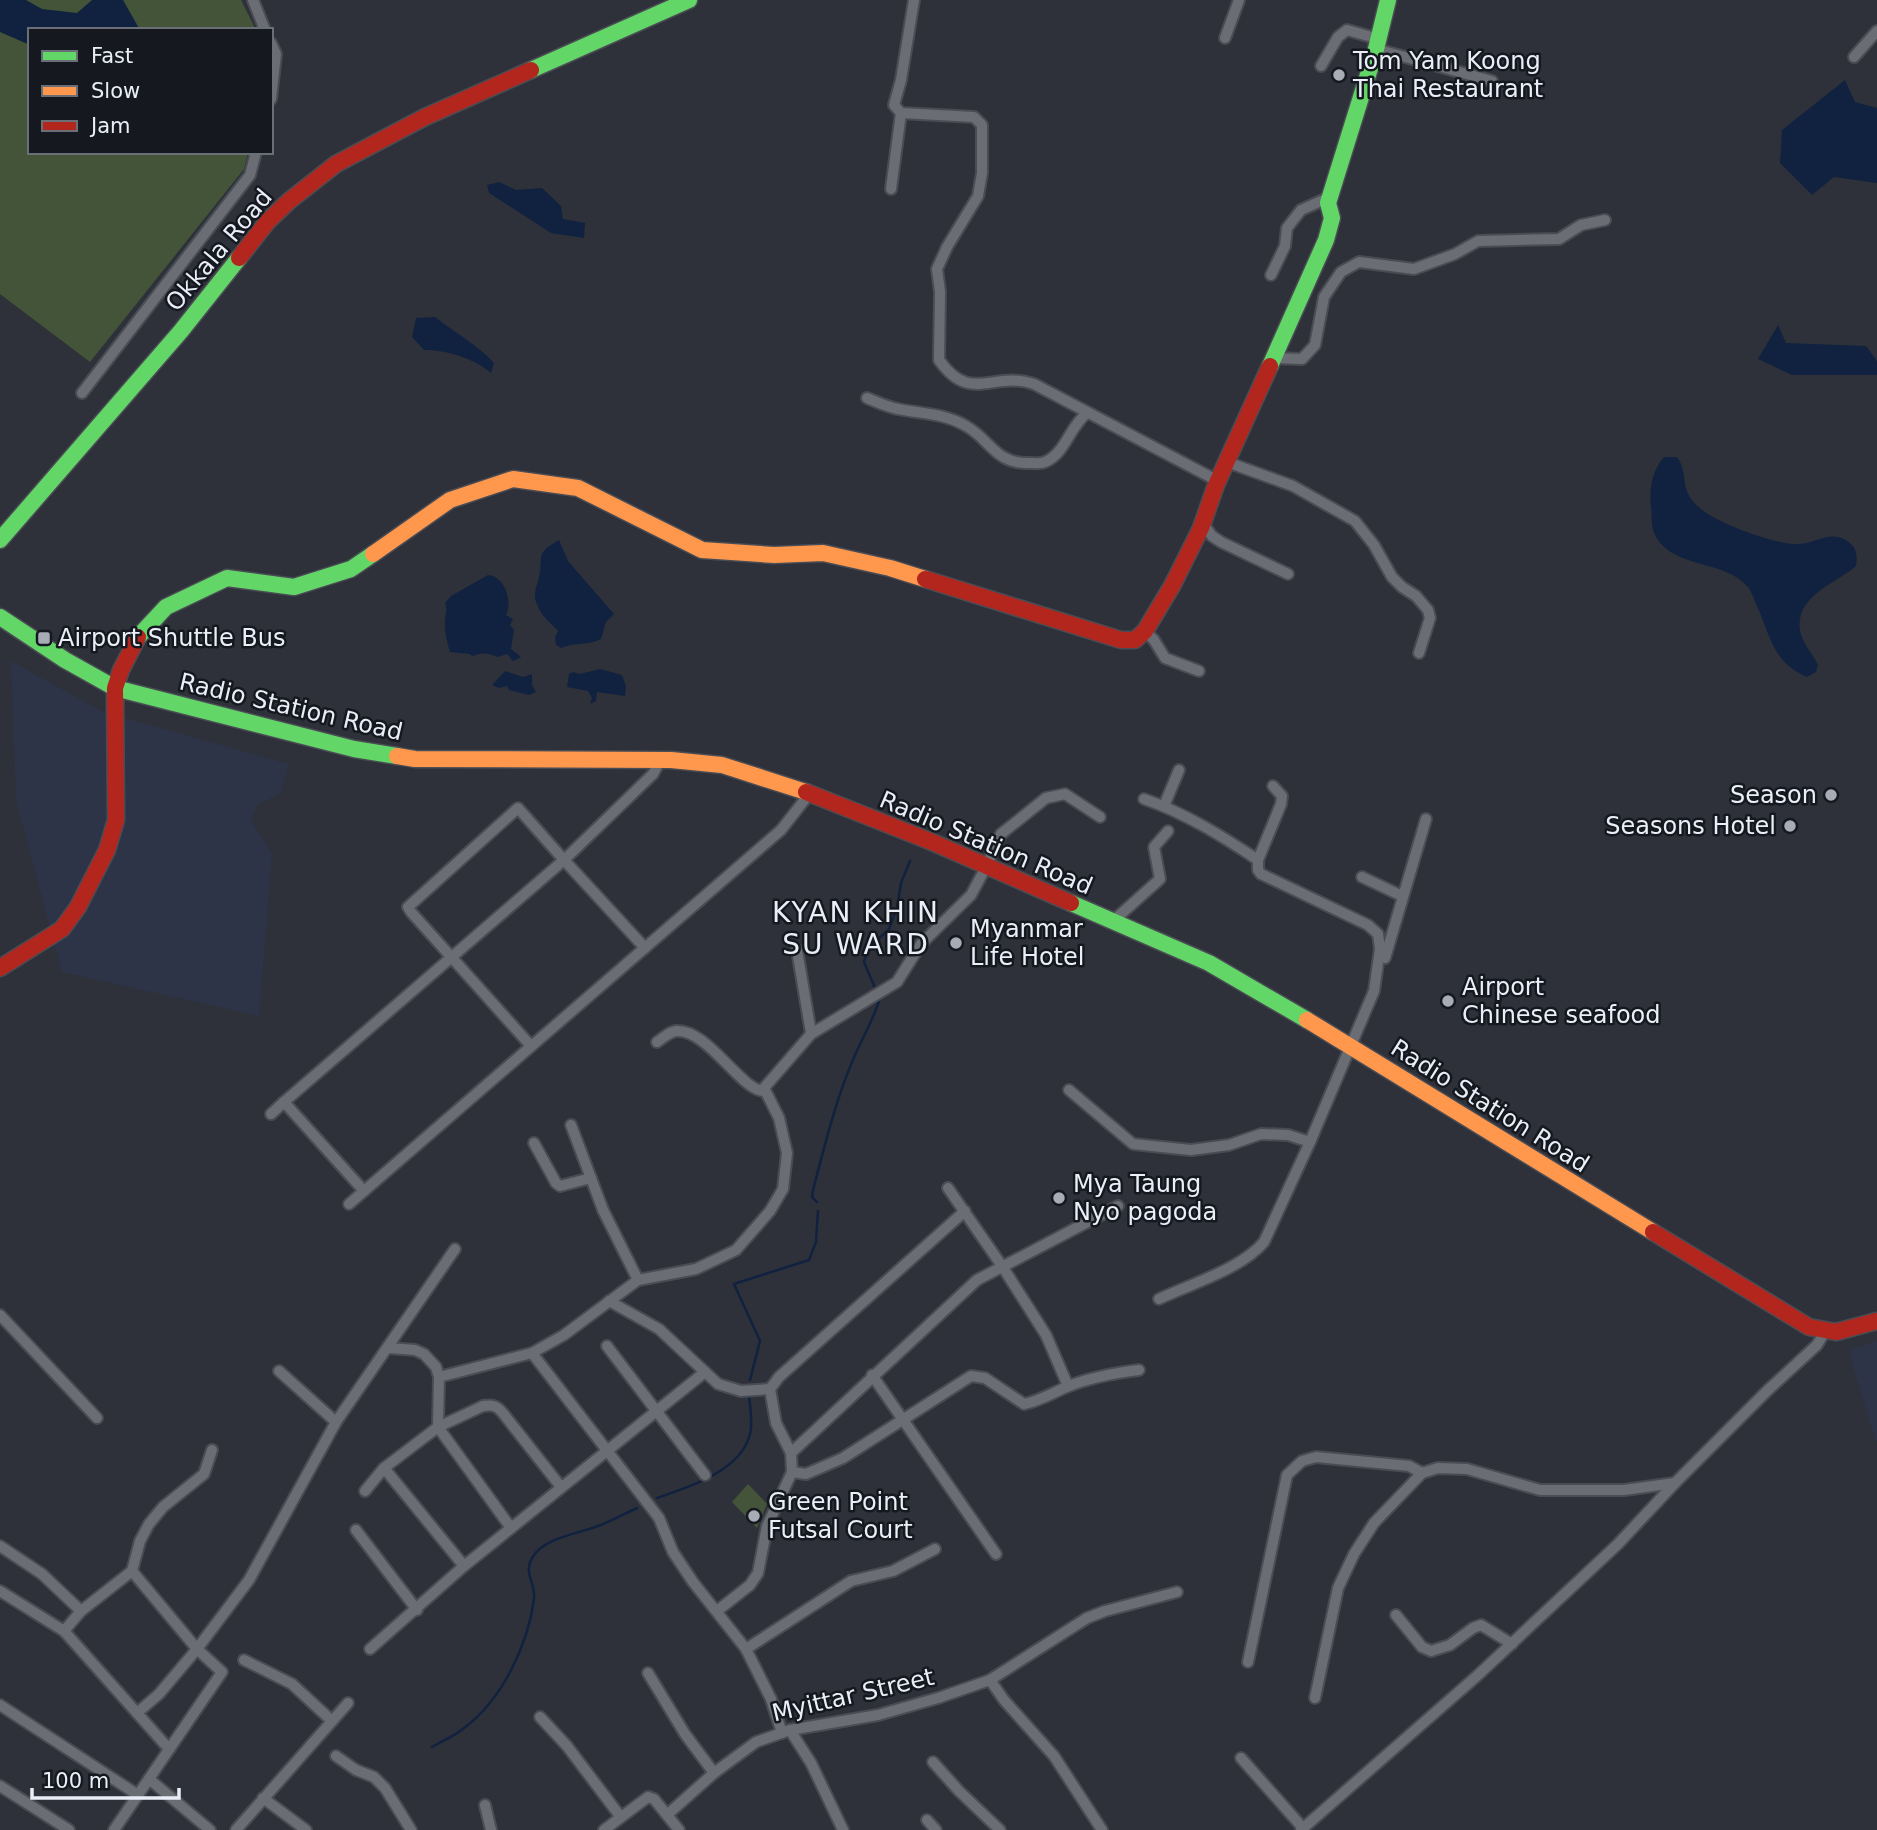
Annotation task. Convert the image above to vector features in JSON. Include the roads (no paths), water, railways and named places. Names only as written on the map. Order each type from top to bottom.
[{"type":"main road","name":"Okkala Road","points":[[0,540],[181,331],[268,221],[336,164],[413,123],[689,0]]},
{"type":"main road","points":[[0,968],[62,929],[78,907],[107,850],[116,820],[115,688],[121,670],[141,632],[166,607],[227,578],[294,587],[351,569],[450,500],[513,479],[578,488],[702,550],[774,555],[823,553],[890,568],[1121,640],[1135,640],[1145,631],[1172,586],[1203,524],[1218,481],[1326,240],[1332,218],[1329,197],[1378,44],[1388,0]]},
{"type":"main road","name":"Radio Station Road","points":[[0,617],[65,660],[115,688],[354,749],[415,759],[661,760],[722,765],[810,793],[932,842],[1209,963],[1351,1046],[1779,1309],[1809,1327],[1824,1332]]},
{"type":"main road","points":[[1824,1332],[1842,1332],[1877,1321]]},
{"type":"street","points":[[253,0],[264,28]]},
{"type":"street","points":[[914,0],[901,80],[894,105],[901,113],[974,117],[982,125],[982,173],[978,197],[947,247],[937,269],[940,292],[939,360],[964,383],[971,385],[1014,379],[1058,395],[1087,413],[1218,481]]},
{"type":"street","points":[[1225,38],[1239,0]]},
{"type":"street","points":[[1321,66],[1338,37],[1348,30],[1378,44],[1492,81]]},
{"type":"street","points":[[1854,57],[1877,31]]},
{"type":"street","points":[[273,47],[276,54],[273,81]]},
{"type":"street","points":[[891,189],[901,113]]},
{"type":"street","points":[[82,393],[250,175],[255,154]]},
{"type":"street","points":[[1271,275],[1285,246],[1287,228],[1301,210],[1329,197]]},
{"type":"street","points":[[1273,358],[1302,359],[1315,345],[1324,297],[1341,272],[1359,262],[1414,269],[1455,254],[1478,240],[1559,239],[1581,225],[1605,220]]},
{"type":"street","points":[[867,398],[897,409],[935,413],[952,419],[968,427],[1006,460],[1022,464],[1046,462],[1058,453],[1079,419],[1087,413]]},
{"type":"street","points":[[1227,461],[1293,486],[1355,521],[1374,545],[1392,577],[1416,596],[1428,610],[1430,618],[1419,653]]},
{"type":"street","points":[[1203,524],[1212,536],[1221,542],[1289,574]]},
{"type":"street","points":[[1145,631],[1165,658],[1199,671]]},
{"type":"street","points":[[271,1114],[564,860],[653,774],[661,760]]},
{"type":"street","points":[[1164,806],[1180,770]]},
{"type":"street","points":[[1159,1299],[1254,1254],[1264,1242],[1374,991],[1380,949],[1378,934],[1368,925],[1261,874],[1258,870],[1258,860],[1281,804],[1282,796],[1273,786]]},
{"type":"street","points":[[349,1204],[781,830],[810,793]]},
{"type":"street","points":[[764,1091],[811,1033],[897,982],[921,944],[971,895],[1001,834],[1046,798],[1065,794],[1100,817]]},
{"type":"street","points":[[1144,799],[1217,832],[1258,860]]},
{"type":"street","points":[[531,1046],[408,907],[518,808],[645,948]]},
{"type":"street","points":[[1377,976],[1381,971],[1426,819]]},
{"type":"street","points":[[1112,922],[1160,879],[1154,847],[1168,831]]},
{"type":"street","points":[[1362,877],[1402,896]]},
{"type":"street","points":[[797,950],[811,1033]]},
{"type":"street","points":[[439,1377],[532,1353],[564,1335],[638,1280],[696,1269],[736,1250],[770,1210],[783,1189],[788,1153],[779,1118],[764,1091],[755,1088],[715,1052],[686,1032],[670,1032],[657,1042]]},
{"type":"street","points":[[1069,1090],[1133,1144],[1191,1150],[1229,1145],[1261,1134],[1288,1135],[1310,1142]]},
{"type":"street","points":[[284,1102],[363,1191]]},
{"type":"street","points":[[571,1125],[603,1210],[638,1280]]},
{"type":"street","points":[[534,1143],[560,1186],[591,1178]]},
{"type":"street","points":[[948,1188],[1046,1335],[1068,1386]]},
{"type":"street","points":[[791,1453],[977,1280],[1118,1206]]},
{"type":"street","points":[[718,1611],[750,1585],[758,1573],[767,1526],[792,1472],[791,1453],[776,1423],[770,1389],[779,1377],[965,1211]]},
{"type":"street","points":[[137,1713],[159,1694],[197,1649],[249,1580],[337,1422],[455,1248]]},
{"type":"street","points":[[609,1301],[659,1329],[718,1384],[741,1391],[770,1389]]},
{"type":"street","points":[[0,1315],[97,1418]]},
{"type":"street","points":[[1241,1758],[1302,1829],[1512,1644],[1618,1544],[1675,1483],[1809,1352],[1824,1332]]},
{"type":"street","points":[[607,1346],[705,1475]]},
{"type":"street","points":[[389,1348],[415,1350],[424,1354],[436,1367],[439,1377],[438,1427],[511,1528]]},
{"type":"street","points":[[532,1353],[659,1518],[673,1552],[746,1649],[786,1731],[811,1763],[843,1830]]},
{"type":"street","points":[[792,1472],[806,1474],[843,1458],[971,1376],[979,1375],[985,1378],[1024,1404],[1104,1374],[1139,1370]]},
{"type":"street","points":[[279,1371],[337,1422]]},
{"type":"street","points":[[370,1649],[464,1566],[705,1372]]},
{"type":"street","points":[[872,1376],[996,1554]]},
{"type":"street","points":[[365,1491],[384,1468],[438,1427],[483,1406],[495,1406],[561,1487]]},
{"type":"street","points":[[64,1631],[81,1611],[132,1571],[140,1541],[149,1524],[163,1507],[204,1474],[212,1450]]},
{"type":"street","points":[[1248,1662],[1287,1475],[1294,1467],[1316,1457],[1409,1466],[1422,1473]]},
{"type":"street","points":[[384,1468],[464,1566]]},
{"type":"street","points":[[1315,1698],[1338,1588],[1354,1554],[1374,1523],[1422,1473],[1438,1468],[1467,1469],[1540,1490],[1624,1490],[1675,1483]]},
{"type":"street","points":[[356,1530],[417,1610]]},
{"type":"street","points":[[0,1546],[42,1574],[81,1611]]},
{"type":"street","points":[[746,1649],[851,1581],[893,1571],[935,1549]]},
{"type":"street","points":[[114,1830],[222,1672],[197,1649],[132,1571]]},
{"type":"street","points":[[0,1591],[64,1631],[169,1749]]},
{"type":"street","name":"Myittar Street","points":[[668,1814],[714,1773],[756,1742],[786,1731],[878,1715],[990,1680],[1087,1618],[1177,1592]]},
{"type":"street","points":[[1396,1615],[1422,1647],[1431,1651],[1450,1645],[1472,1628],[1481,1625],[1512,1644]]},
{"type":"street","points":[[244,1660],[292,1684],[332,1721]]},
{"type":"street","points":[[648,1673],[685,1734],[714,1773]]},
{"type":"street","points":[[990,1680],[1004,1700],[1055,1756],[1102,1830]]},
{"type":"street","points":[[236,1830],[348,1703]]},
{"type":"street","points":[[0,1705],[138,1795]]},
{"type":"street","points":[[540,1717],[567,1746],[620,1815]]},
{"type":"street","points":[[336,1756],[356,1770],[373,1777],[385,1788],[411,1830]]},
{"type":"street","points":[[933,1762],[1000,1830]]},
{"type":"street","points":[[149,1779],[210,1830]]},
{"type":"street","points":[[0,1786],[69,1830]]},
{"type":"street","points":[[604,1830],[620,1815],[648,1797],[654,1799],[679,1830]]},
{"type":"street","points":[[263,1798],[306,1830]]},
{"type":"street","points":[[485,1805],[491,1830]]},
{"type":"street","points":[[927,1820],[936,1830]]},
{"type":"waterway","points":[[875,988],[864,962],[867,950],[889,929],[897,908],[901,883],[910,861]]},
{"type":"waterway","points":[[817,1202],[812,1197],[813,1190],[837,1105],[848,1071],[879,1001]]},
{"type":"waterway","points":[[750,1380],[760,1341],[734,1284],[809,1260],[816,1242],[818,1211]]},
{"type":"waterway","points":[[657,1498],[712,1476],[736,1458],[745,1447],[750,1434],[749,1395]]},
{"type":"waterway","points":[[432,1747],[457,1734],[478,1716],[511,1670],[531,1617],[534,1594],[529,1569],[537,1551],[562,1537],[603,1524],[637,1508]]},
{"type":"place","name":"Tom Yam Koong Thai Restaurant","points":[[1339,75]]},
{"type":"place","name":"Airport Shuttle Bus","points":[[44,638]]},
{"type":"place","name":"Season","points":[[1831,795]]},
{"type":"place","name":"Seasons Hotel","points":[[1790,826]]},
{"type":"place","name":"Myanmar Life Hotel","points":[[956,943]]},
{"type":"place","name":"Airport Chinese seafood","points":[[1448,1001]]},
{"type":"place","name":"Mya Taung Nyo pagoda","points":[[1059,1198]]},
{"type":"place","name":"Green Point Futsal Court","points":[[754,1516]]},
{"type":"district","name":"KYAN KHIN SU WARD","points":[[856,928]]}]
